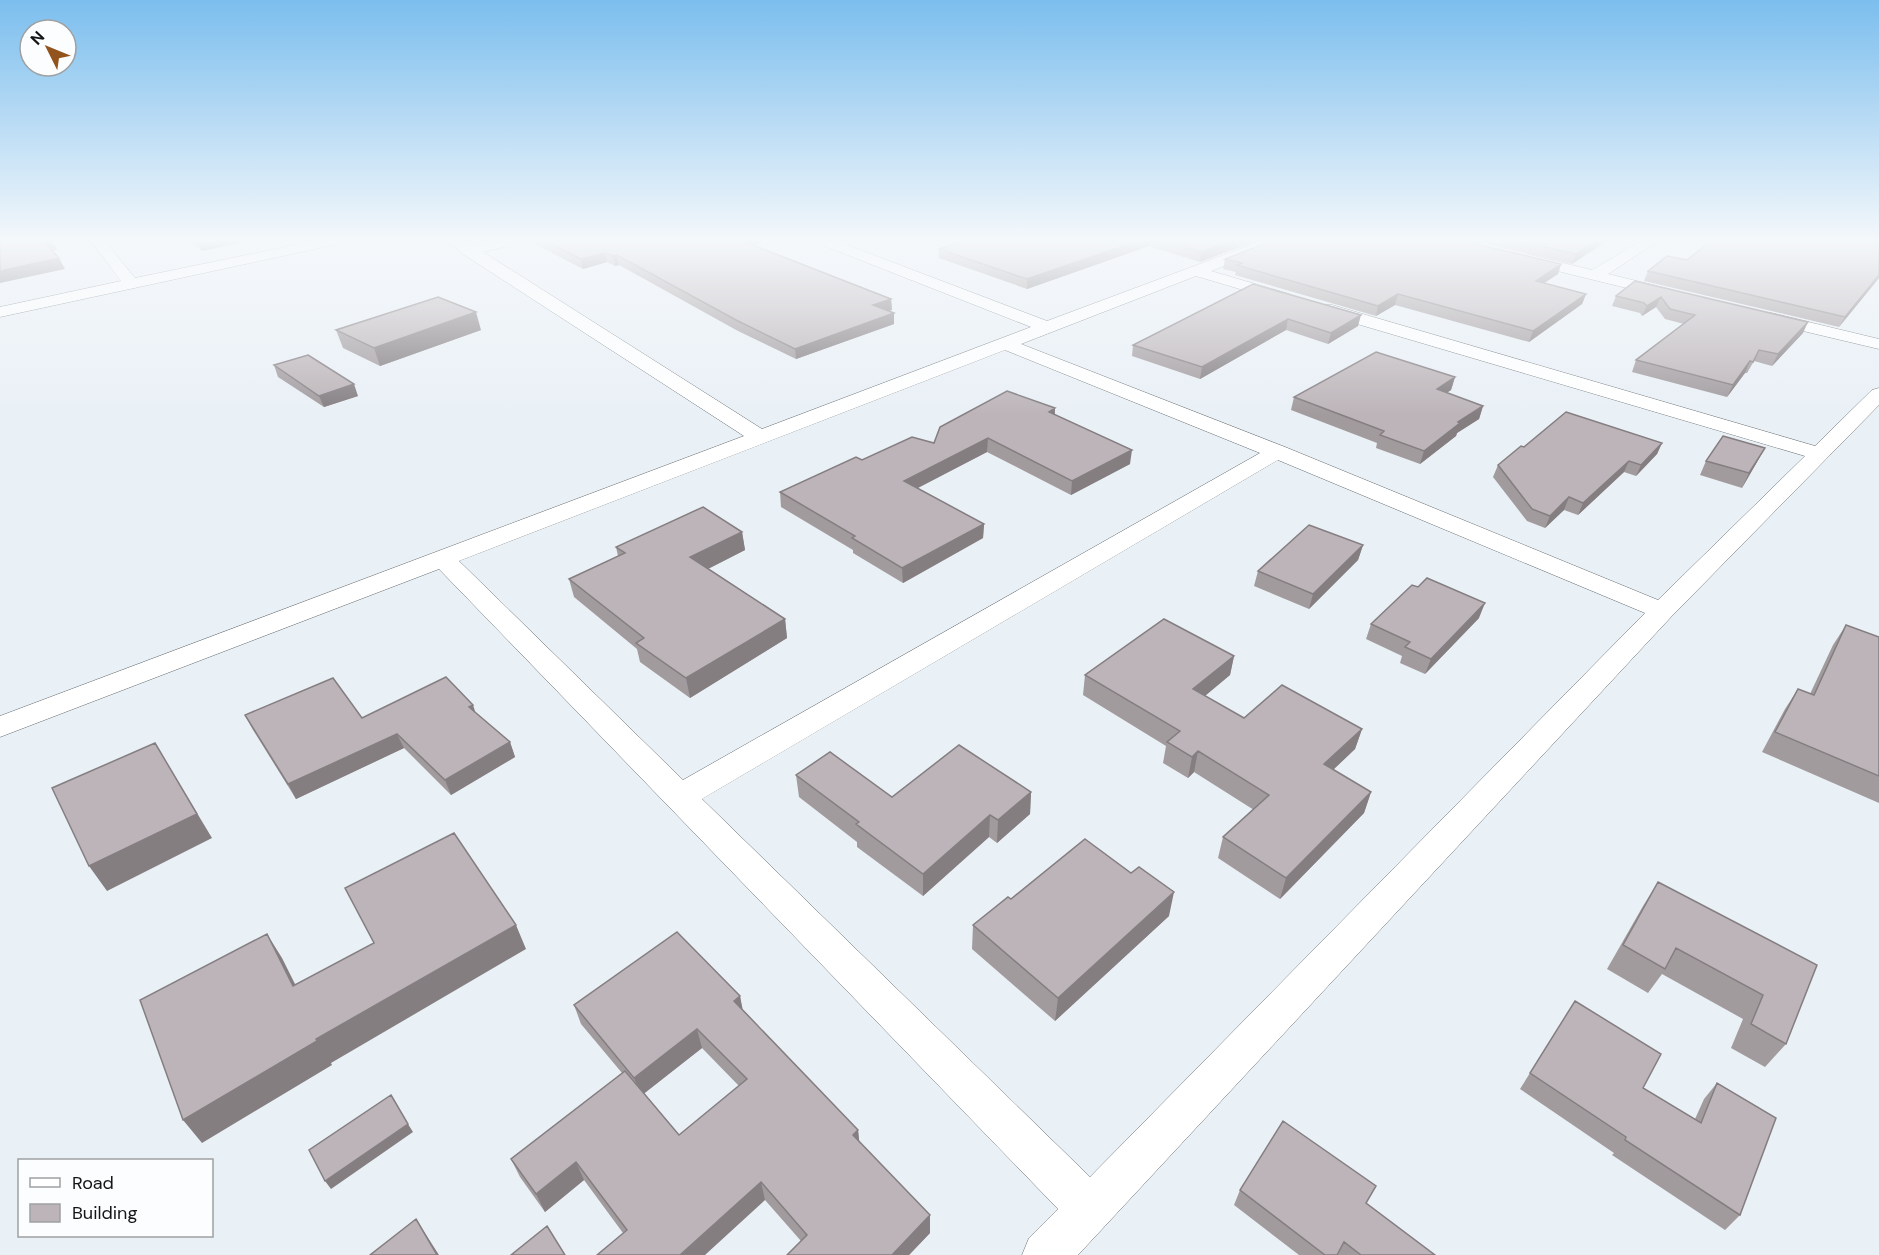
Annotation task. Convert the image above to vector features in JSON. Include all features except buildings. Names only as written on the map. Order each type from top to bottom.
[{"type":"street","points":[[0,312],[63,299]]},
{"type":"street","points":[[545,299],[759,436]]},
{"type":"street","points":[[974,299],[1046,327]]},
{"type":"street","points":[[0,727],[1122,299]]},
{"type":"street","points":[[1289,299],[1820,454]]},
{"type":"street","points":[[1754,314],[1879,344]]},
{"type":"street","points":[[1005,344],[1277,452],[1662,611]]},
{"type":"street","points":[[1046,1255],[1662,611],[1879,394]]},
{"type":"street","points":[[681,796],[1277,452]]},
{"type":"street","points":[[442,558],[1090,1209]]}]
